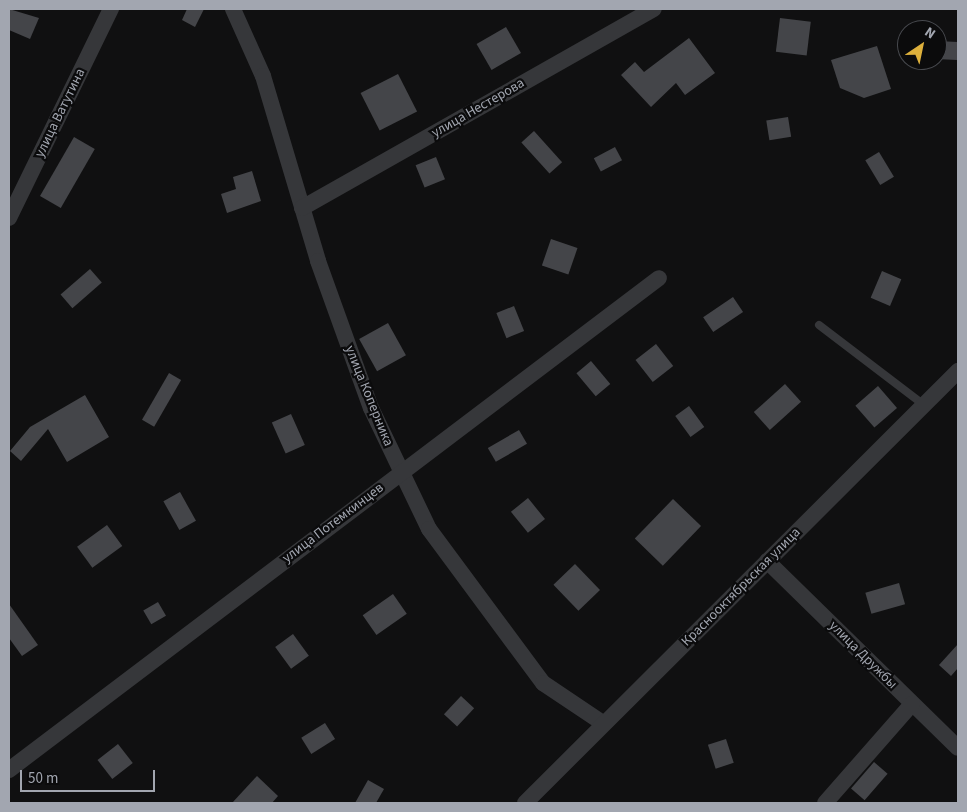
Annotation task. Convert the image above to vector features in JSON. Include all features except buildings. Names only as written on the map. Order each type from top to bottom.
[{"type":"street","name":"улица Ватутина","points":[[9,218],[111,9]]},
{"type":"street","name":"улица Коперника","points":[[233,9],[263,76],[302,208],[372,408],[428,529],[543,683],[604,724]]},
{"type":"street","name":"улица Нестерова","points":[[302,208],[654,9]]},
{"type":"street","name":"улица Потемкинцев","points":[[9,770],[659,278]]},
{"type":"street","name":"Краснооктябрьская улица","points":[[525,803],[958,371]]},
{"type":"street","name":"улица Дружбы","points":[[767,561],[958,748]]},
{"type":"street","points":[[825,803],[912,704]]},
{"type":"lane","points":[[819,324],[924,405]]}]
